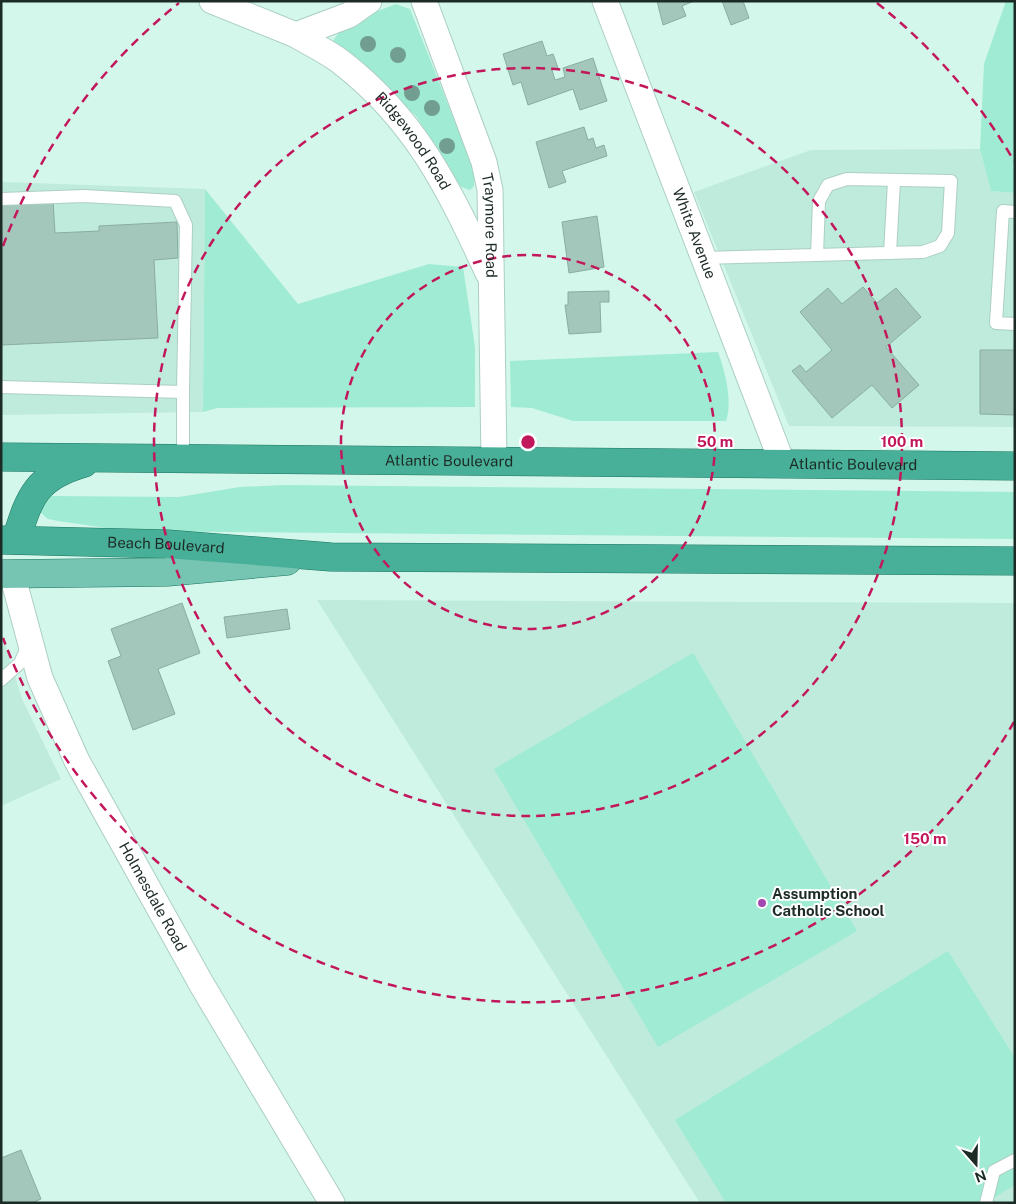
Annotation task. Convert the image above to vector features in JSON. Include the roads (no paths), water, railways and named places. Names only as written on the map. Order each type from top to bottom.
[{"type":"highway","name":"Atlantic Boulevard","points":[[1,457],[1015,466]]},
{"type":"highway","points":[[9,540],[35,491],[44,480],[59,472],[102,458]]},
{"type":"highway","name":"Beach Boulevard","points":[[9,540],[168,544],[331,557],[1015,561]]},
{"type":"main road","points":[[9,540],[6,574],[167,572],[331,557]]},
{"type":"street","name":"Ridgewood Road","points":[[212,1],[296,35],[340,61],[380,95],[415,136],[454,199],[491,280]]},
{"type":"street","points":[[296,35],[349,15],[369,1]]},
{"type":"street","name":"Traymore Road","points":[[424,1],[484,162],[490,190],[494,462]]},
{"type":"street","name":"White Avenue","points":[[605,1],[783,465]]},
{"type":"street","name":"Holmesdale Road","points":[[6,574],[40,678],[78,761],[202,985],[332,1203]]},
{"type":"lane","points":[[703,258],[817,255],[923,252],[940,246],[948,233],[951,180],[846,179],[828,184],[819,201],[817,255]]},
{"type":"lane","points":[[890,253],[894,180]]},
{"type":"lane","points":[[1,199],[84,196],[175,201],[186,225],[183,458]]},
{"type":"lane","points":[[1015,212],[1003,211],[996,323],[1015,324]]},
{"type":"lane","points":[[1,387],[183,392]]},
{"type":"lane","points":[[1,680],[20,663],[29,643]]},
{"type":"lane","points":[[986,1203],[994,1171],[1015,1160]]},
{"type":"place","name":"Assumption Catholic School","points":[[762,903]]}]
